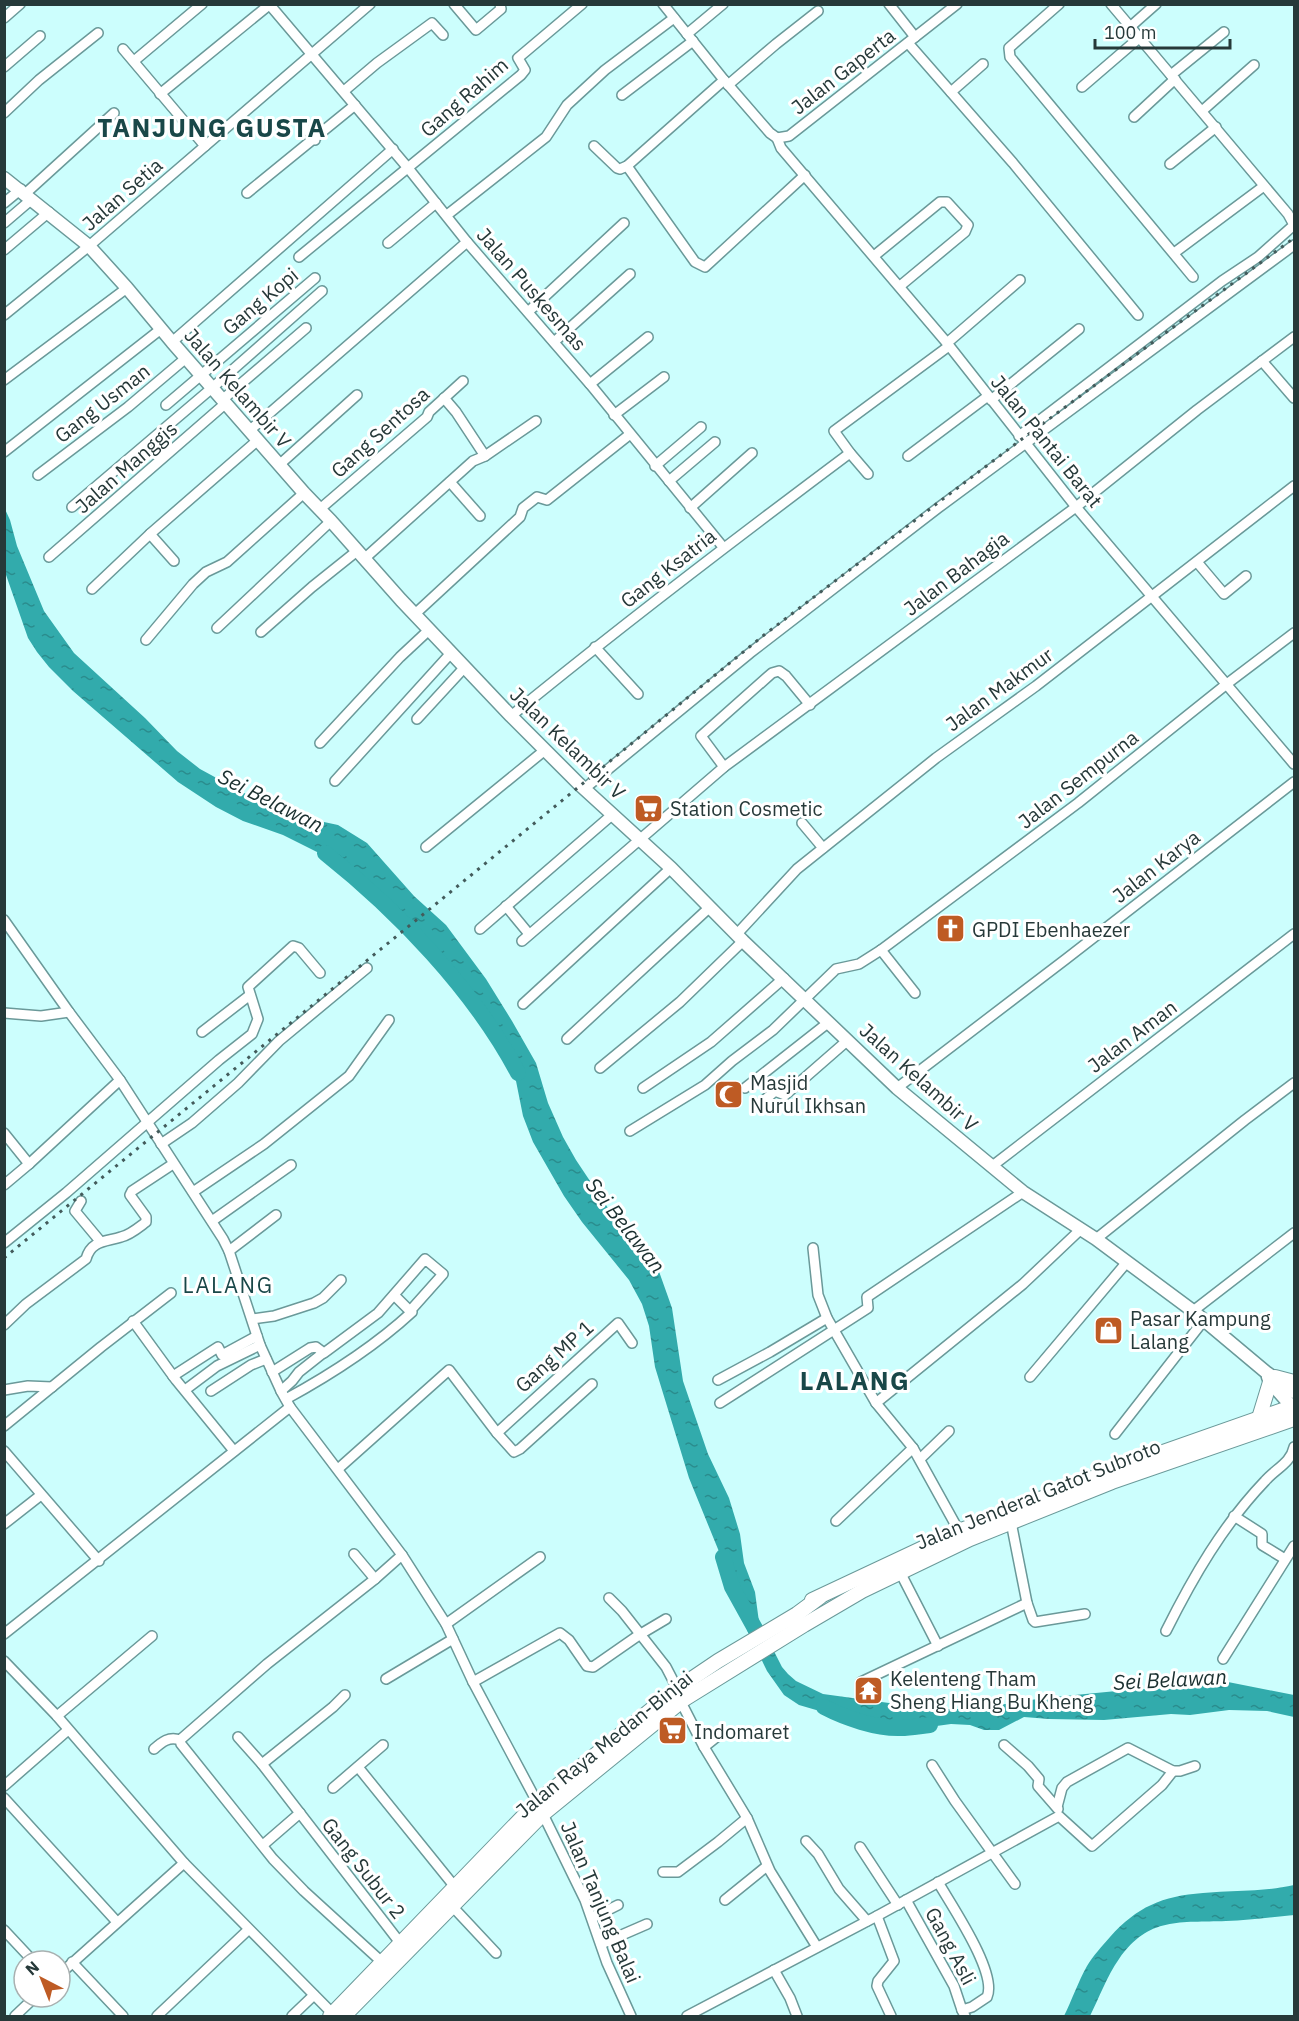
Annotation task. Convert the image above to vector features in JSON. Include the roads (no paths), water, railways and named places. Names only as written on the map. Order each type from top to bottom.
[{"type":"highway","points":[[1259,1418],[1271,1377],[1294,1382]]},
{"type":"highway","name":"Jalan Jenderal Gatot Subroto","points":[[798,1616],[820,1597],[959,1531],[1123,1466],[1259,1418],[1294,1410]]},
{"type":"highway","name":"Jalan Jenderal Gatot Subroto","points":[[798,1616],[1011,1522],[1112,1482],[1277,1425],[1294,1410]]},
{"type":"highway","points":[[1277,1425],[1294,1428]]},
{"type":"highway","name":"Jalan Raya Medan-Binjai","points":[[335,2016],[455,1887],[540,1808],[738,1653],[798,1616]]},
{"type":"highway","name":"Jalan Raya Medan-Binjai","points":[[680,1697],[718,1661],[738,1653]]},
{"type":"highway","name":"Jalan Raya Medan-Binjai","points":[[335,2016],[452,1906],[540,1808]]},
{"type":"main road","name":"Jalan Kelambir V","points":[[4,178],[89,246],[304,493],[511,716],[584,789],[671,868],[805,1001],[897,1088],[1023,1192],[1096,1239],[1193,1311],[1271,1377],[1294,1392]]},
{"type":"main road","name":"Jalan Kelambir V","points":[[1271,1377],[1294,1410]]},
{"type":"street","points":[[4,18],[20,4]]},
{"type":"street","points":[[134,62],[202,4]]},
{"type":"street","name":"Jalan Setia","points":[[4,315],[89,246],[370,4]]},
{"type":"street","points":[[454,4],[476,30],[501,9],[500,4]]},
{"type":"street","name":"Gang Rahim","points":[[408,168],[521,75],[525,70],[518,58],[582,4]]},
{"type":"street","name":"Jalan Pantai Barat","points":[[663,4],[726,82],[770,133],[777,138],[781,148],[948,344],[1076,507],[1228,683],[1294,764]]},
{"type":"street","points":[[622,95],[690,38],[723,4]]},
{"type":"street","points":[[889,4],[911,40],[951,92],[1013,163],[1138,315]]},
{"type":"street","name":"Jalan Gaperta","points":[[777,138],[789,136],[957,4]]},
{"type":"street","points":[[1059,4],[1008,48],[1010,57],[1193,277]]},
{"type":"street","points":[[1019,436],[1258,256],[1294,225],[1291,211],[1264,186],[1111,4]]},
{"type":"street","points":[[1130,27],[1156,4]]},
{"type":"street","points":[[160,94],[274,6]]},
{"type":"street","name":"Jalan Puskesmas","points":[[274,6],[467,242],[590,384],[629,435],[723,547]]},
{"type":"street","points":[[594,146],[617,168],[627,166],[726,82],[818,11]]},
{"type":"street","points":[[447,215],[546,137],[567,105],[605,70],[674,18]]},
{"type":"street","points":[[344,91],[377,63],[432,23],[443,35]]},
{"type":"street","points":[[1134,117],[1173,77],[1224,32]]},
{"type":"street","points":[[4,113],[39,80],[98,33]]},
{"type":"street","points":[[4,67],[40,36]]},
{"type":"street","points":[[1082,87],[1139,38]]},
{"type":"street","points":[[123,49],[205,146]]},
{"type":"street","points":[[951,92],[983,64]]},
{"type":"street","points":[[1202,111],[1254,65]]},
{"type":"street","points":[[247,194],[355,105]]},
{"type":"street","points":[[4,223],[26,194],[114,113]]},
{"type":"street","points":[[302,124],[315,140]]},
{"type":"street","points":[[1170,164],[1216,127]]},
{"type":"street","points":[[172,342],[393,149]]},
{"type":"street","points":[[627,166],[695,261],[705,267],[805,175]]},
{"type":"street","points":[[299,257],[408,168]]},
{"type":"street","points":[[1174,254],[1264,186]]},
{"type":"street","points":[[4,203],[26,194]]},
{"type":"street","points":[[874,256],[940,202],[947,202],[968,225],[965,232],[900,286]]},
{"type":"street","points":[[388,243],[436,203]]},
{"type":"street","points":[[4,250],[49,212]]},
{"type":"street","points":[[528,312],[624,223]]},
{"type":"street","points":[[92,589],[253,435],[467,242]]},
{"type":"street","points":[[584,789],[750,653],[938,508],[1294,245]]},
{"type":"street","points":[[554,342],[630,274]]},
{"type":"street","name":"Gang Kopi","points":[[166,405],[315,278]]},
{"type":"street","points":[[868,474],[834,433],[835,430],[892,390],[1020,280]]},
{"type":"street","points":[[4,380],[127,288]]},
{"type":"street","points":[[72,507],[322,291]]},
{"type":"street","name":"Jalan Manggis","points":[[49,557],[306,328]]},
{"type":"street","points":[[4,452],[161,329]]},
{"type":"street","points":[[908,456],[990,398],[1079,329]]},
{"type":"street","points":[[590,384],[648,337]]},
{"type":"street","name":"Jalan Bahagia","points":[[522,942],[724,767],[1076,507],[1197,410],[1294,337]]},
{"type":"street","name":"Gang Usman","points":[[38,475],[128,407],[186,358]]},
{"type":"street","points":[[1262,361],[1294,398]]},
{"type":"street","points":[[614,415],[664,377]]},
{"type":"street","name":"Gang Sentosa","points":[[320,509],[420,423],[463,381]]},
{"type":"street","points":[[279,465],[357,395]]},
{"type":"street","points":[[444,398],[485,456]]},
{"type":"street","points":[[261,632],[312,587],[360,555],[473,461],[485,456],[536,422]]},
{"type":"street","points":[[655,466],[701,427]]},
{"type":"street","points":[[415,614],[520,517],[524,506],[537,497],[547,500],[629,435]]},
{"type":"street","points":[[669,481],[715,442]]},
{"type":"street","points":[[690,508],[752,453]]},
{"type":"street","name":"Gang Ksatria","points":[[511,716],[723,547],[850,453]]},
{"type":"street","points":[[450,482],[480,516]]},
{"type":"street","name":"Jalan Makmur","points":[[600,1068],[680,1002],[740,937],[797,869],[936,758],[1036,686],[1294,486]]},
{"type":"street","points":[[146,640],[193,584],[206,572],[227,562],[304,493]]},
{"type":"street","points":[[217,628],[331,521]]},
{"type":"street","points":[[150,534],[174,561]]},
{"type":"street","points":[[1197,562],[1224,594],[1246,576]]},
{"type":"street","points":[[320,744],[400,657],[430,629]]},
{"type":"street","name":"Jalan Sempurna","points":[[630,1131],[705,1085],[773,1030],[836,969],[859,964],[881,950],[1078,803],[1294,633]]},
{"type":"street","points":[[595,647],[638,694]]},
{"type":"street","points":[[335,781],[451,653]]},
{"type":"street","points":[[417,719],[464,668]]},
{"type":"street","points":[[724,767],[701,736],[772,673],[779,671],[786,676],[810,705]]},
{"type":"street","points":[[426,847],[545,750]]},
{"type":"street","name":"Jalan Karya","points":[[897,1088],[1294,782]]},
{"type":"street","points":[[480,929],[613,814]]},
{"type":"street","points":[[802,823],[823,848]]},
{"type":"street","points":[[523,1004],[671,868]]},
{"type":"street","points":[[506,906],[529,934]]},
{"type":"street","points":[[567,1039],[710,907]]},
{"type":"street","name":"Jalan Tanjung Balai","points":[[4,920],[120,1080],[212,1221],[229,1251],[266,1359],[285,1399],[402,1555],[446,1624],[472,1682],[540,1808],[592,1918],[607,1963],[631,2016]]},
{"type":"street","name":"Jalan Aman","points":[[991,1167],[1294,934]]},
{"type":"street","points":[[4,1244],[252,1034],[258,1019],[248,987],[293,946],[299,948],[320,973]]},
{"type":"street","points":[[881,950],[915,993]]},
{"type":"street","points":[[161,1144],[192,1123],[238,1083],[279,1041],[368,968]]},
{"type":"street","points":[[643,1088],[711,1042],[784,978]]},
{"type":"street","points":[[202,1032],[250,996]]},
{"type":"street","points":[[4,1013],[41,1016],[69,1012]]},
{"type":"street","points":[[193,1192],[258,1149],[349,1076],[389,1020]]},
{"type":"street","points":[[745,1088],[829,1022]]},
{"type":"street","points":[[761,1103],[775,1091],[785,1095],[848,1040]]},
{"type":"street","points":[[4,1185],[120,1080]]},
{"type":"street","points":[[1096,1239],[1294,1083]]},
{"type":"street","points":[[4,1133],[29,1164]]},
{"type":"street","points":[[4,1325],[26,1304],[80,1264],[86,1258],[88,1251],[100,1241],[123,1237],[146,1222],[146,1217],[130,1195],[132,1191],[174,1164]]},
{"type":"street","points":[[212,1221],[291,1165]]},
{"type":"street","points":[[720,1403],[834,1331],[868,1307],[867,1298],[1023,1192]]},
{"type":"street","points":[[81,1201],[75,1211],[100,1241]]},
{"type":"street","points":[[229,1251],[276,1215]]},
{"type":"street","points":[[876,1403],[1023,1284],[1080,1230]]},
{"type":"street","points":[[1193,1311],[1294,1233]]},
{"type":"street","points":[[813,1248],[818,1294],[827,1318],[876,1403],[920,1459],[959,1531]]},
{"type":"street","points":[[4,1634],[99,1561],[234,1450],[285,1399],[308,1387],[379,1341],[412,1312],[410,1311],[443,1274],[425,1259],[378,1313],[298,1372],[285,1399]]},
{"type":"street","points":[[1030,1377],[1127,1262]]},
{"type":"street","points":[[252,1319],[274,1316],[314,1303],[323,1298],[341,1280]]},
{"type":"street","points":[[4,1426],[171,1293]]},
{"type":"street","points":[[394,1295],[410,1311]]},
{"type":"street","points":[[718,1380],[827,1318]]},
{"type":"street","points":[[1115,1434],[1204,1320]]},
{"type":"street","points":[[133,1322],[173,1376],[234,1450]]},
{"type":"street","name":"Gang MP 1","points":[[497,1433],[618,1323],[632,1343]]},
{"type":"street","points":[[185,1389],[224,1358],[259,1340]]},
{"type":"street","points":[[173,1376],[218,1347],[224,1358]]},
{"type":"street","points":[[272,1372],[312,1347],[316,1347],[323,1353]]},
{"type":"street","points":[[211,1391],[251,1365],[266,1359]]},
{"type":"street","points":[[338,1469],[450,1370],[497,1433],[511,1449],[517,1452],[592,1384]]},
{"type":"street","points":[[4,1390],[28,1386],[52,1387]]},
{"type":"street","points":[[920,1459],[949,1431]]},
{"type":"street","points":[[1166,1631],[1187,1588],[1234,1516],[1266,1479],[1292,1456],[1294,1447]]},
{"type":"street","points":[[836,1521],[913,1448]]},
{"type":"street","points":[[4,1451],[99,1561]]},
{"type":"street","points":[[4,1524],[41,1495]]},
{"type":"street","points":[[1234,1516],[1262,1534],[1262,1545],[1289,1559]]},
{"type":"street","points":[[1011,1522],[1027,1603],[1035,1622],[1085,1614]]},
{"type":"street","points":[[1223,1659],[1289,1559],[1294,1546]]},
{"type":"street","points":[[354,1554],[375,1579]]},
{"type":"street","points":[[180,1740],[267,1664],[402,1555]]},
{"type":"street","points":[[446,1624],[540,1557]]},
{"type":"street","points":[[900,1572],[938,1647]]},
{"type":"street","points":[[609,1598],[666,1667],[704,1746],[747,1818],[767,1866],[817,1947]]},
{"type":"street","points":[[861,1682],[1027,1603]]},
{"type":"street","points":[[472,1682],[560,1633],[569,1640],[588,1667],[593,1666],[666,1620]]},
{"type":"street","points":[[57,1716],[152,1636]]},
{"type":"street","points":[[386,1679],[453,1639]]},
{"type":"street","points":[[4,1661],[57,1716],[184,1863],[335,2016]]},
{"type":"street","points":[[262,1764],[345,1695]]},
{"type":"street","points":[[4,1786],[68,1730]]},
{"type":"street","points":[[704,1746],[719,1735]]},
{"type":"street","name":"Gang Subur 2","points":[[238,1737],[262,1764],[401,1944]]},
{"type":"street","points":[[154,1749],[166,1739],[180,1740],[273,1859],[304,1892],[383,1963]]},
{"type":"street","points":[[333,1788],[383,1745]]},
{"type":"street","points":[[1004,1745],[1028,1766],[1039,1779],[1038,1786],[1058,1811],[1092,1845],[1162,1785],[1173,1770]]},
{"type":"street","points":[[692,2015],[992,1854],[1058,1811],[1062,1788],[1067,1782],[1128,1748],[1173,1770],[1180,1771],[1195,1766]]},
{"type":"street","points":[[932,1766],[1015,1884]]},
{"type":"street","points":[[358,1767],[455,1887]]},
{"type":"street","points":[[4,1798],[117,1922]]},
{"type":"street","points":[[263,1845],[300,1813]]},
{"type":"street","points":[[663,1872],[678,1872],[747,1818]]},
{"type":"street","points":[[806,1840],[818,1854],[839,1888],[867,1921]]},
{"type":"street","name":"Gang Asli","points":[[860,1847],[902,1902],[954,1986],[964,2013]]},
{"type":"street","points":[[123,2016],[72,1962],[184,1863]]},
{"type":"street","points":[[725,1900],[767,1866]]},
{"type":"street","points":[[938,1882],[981,1957],[989,1988],[987,1997],[964,2013]]},
{"type":"street","points":[[592,1918],[618,1905]]},
{"type":"street","points":[[452,1906],[496,1953]]},
{"type":"street","points":[[877,1916],[894,1962],[876,1986],[891,2016]]},
{"type":"street","points":[[601,1944],[647,1923]]},
{"type":"street","points":[[4,1930],[22,1949]]},
{"type":"street","points":[[158,2016],[248,1930]]},
{"type":"street","points":[[774,1970],[797,2016]]},
{"type":"street","points":[[292,2016],[314,1995]]},
{"type":"water","name":"Sei Belawan","points":[[4,507],[17,546],[44,611],[74,653],[145,718],[177,751],[200,769],[268,806],[296,816],[338,825],[367,843],[414,896],[446,925],[486,979],[536,1063],[548,1103],[576,1160],[618,1223],[647,1250],[656,1263],[672,1308],[683,1381],[708,1454],[729,1498],[740,1534],[744,1563],[755,1592],[759,1622],[782,1667],[788,1674],[796,1681],[823,1694],[933,1709],[973,1709],[1044,1698],[1228,1682],[1294,1695],[1294,1717],[1267,1711],[1229,1710],[1190,1715],[1171,1714],[1104,1720],[1024,1717],[999,1730],[984,1730],[970,1725],[951,1724],[922,1728],[823,1712],[799,1705],[784,1695],[767,1671],[747,1630],[747,1610],[731,1581],[689,1478],[655,1367],[649,1326],[642,1304],[629,1280],[564,1196],[533,1142],[523,1116],[514,1071],[498,1034],[424,943],[379,897],[346,870],[283,835],[243,821],[216,807],[178,782],[73,691],[49,667],[28,638],[5,572]]},
{"type":"water","points":[[1294,1885],[1294,1915],[1235,1921],[1180,1923],[1166,1925],[1142,1935],[1119,1959],[1090,2016],[1064,2016],[1092,1959],[1120,1927],[1140,1911],[1175,1897]]},
{"type":"waterway","name":"Sei Belawan","points":[[325,853],[407,926],[457,982],[480,1012],[518,1073]]},
{"type":"waterway","name":"Sei Belawan","points":[[723,1557],[732,1587],[758,1634]]},
{"type":"waterway","name":"Sei Belawan","points":[[824,1707],[851,1719],[882,1727],[905,1728],[930,1725]]},
{"type":"railway","points":[[4,1258],[764,635],[1022,439],[1294,238]]},
{"type":"place","name":"Station Cosmetic","points":[[649,808]]},
{"type":"place","name":"GPDI Ebenhaezer","points":[[951,929]]},
{"type":"place","name":"Masjid Nurul Ikhsan","points":[[729,1094]]},
{"type":"place","name":"Pasar Kampung Lalang","points":[[1109,1330]]},
{"type":"place","name":"Kelenteng Tham Sheng Hiang Bu Kheng","points":[[869,1690]]},
{"type":"place","name":"Indomaret","points":[[673,1731]]},
{"type":"district","name":"TANJUNG GUSTA","points":[[212,127]]},
{"type":"district","name":"LALANG","points":[[228,1284]]},
{"type":"district","name":"LALANG","points":[[855,1380]]}]
